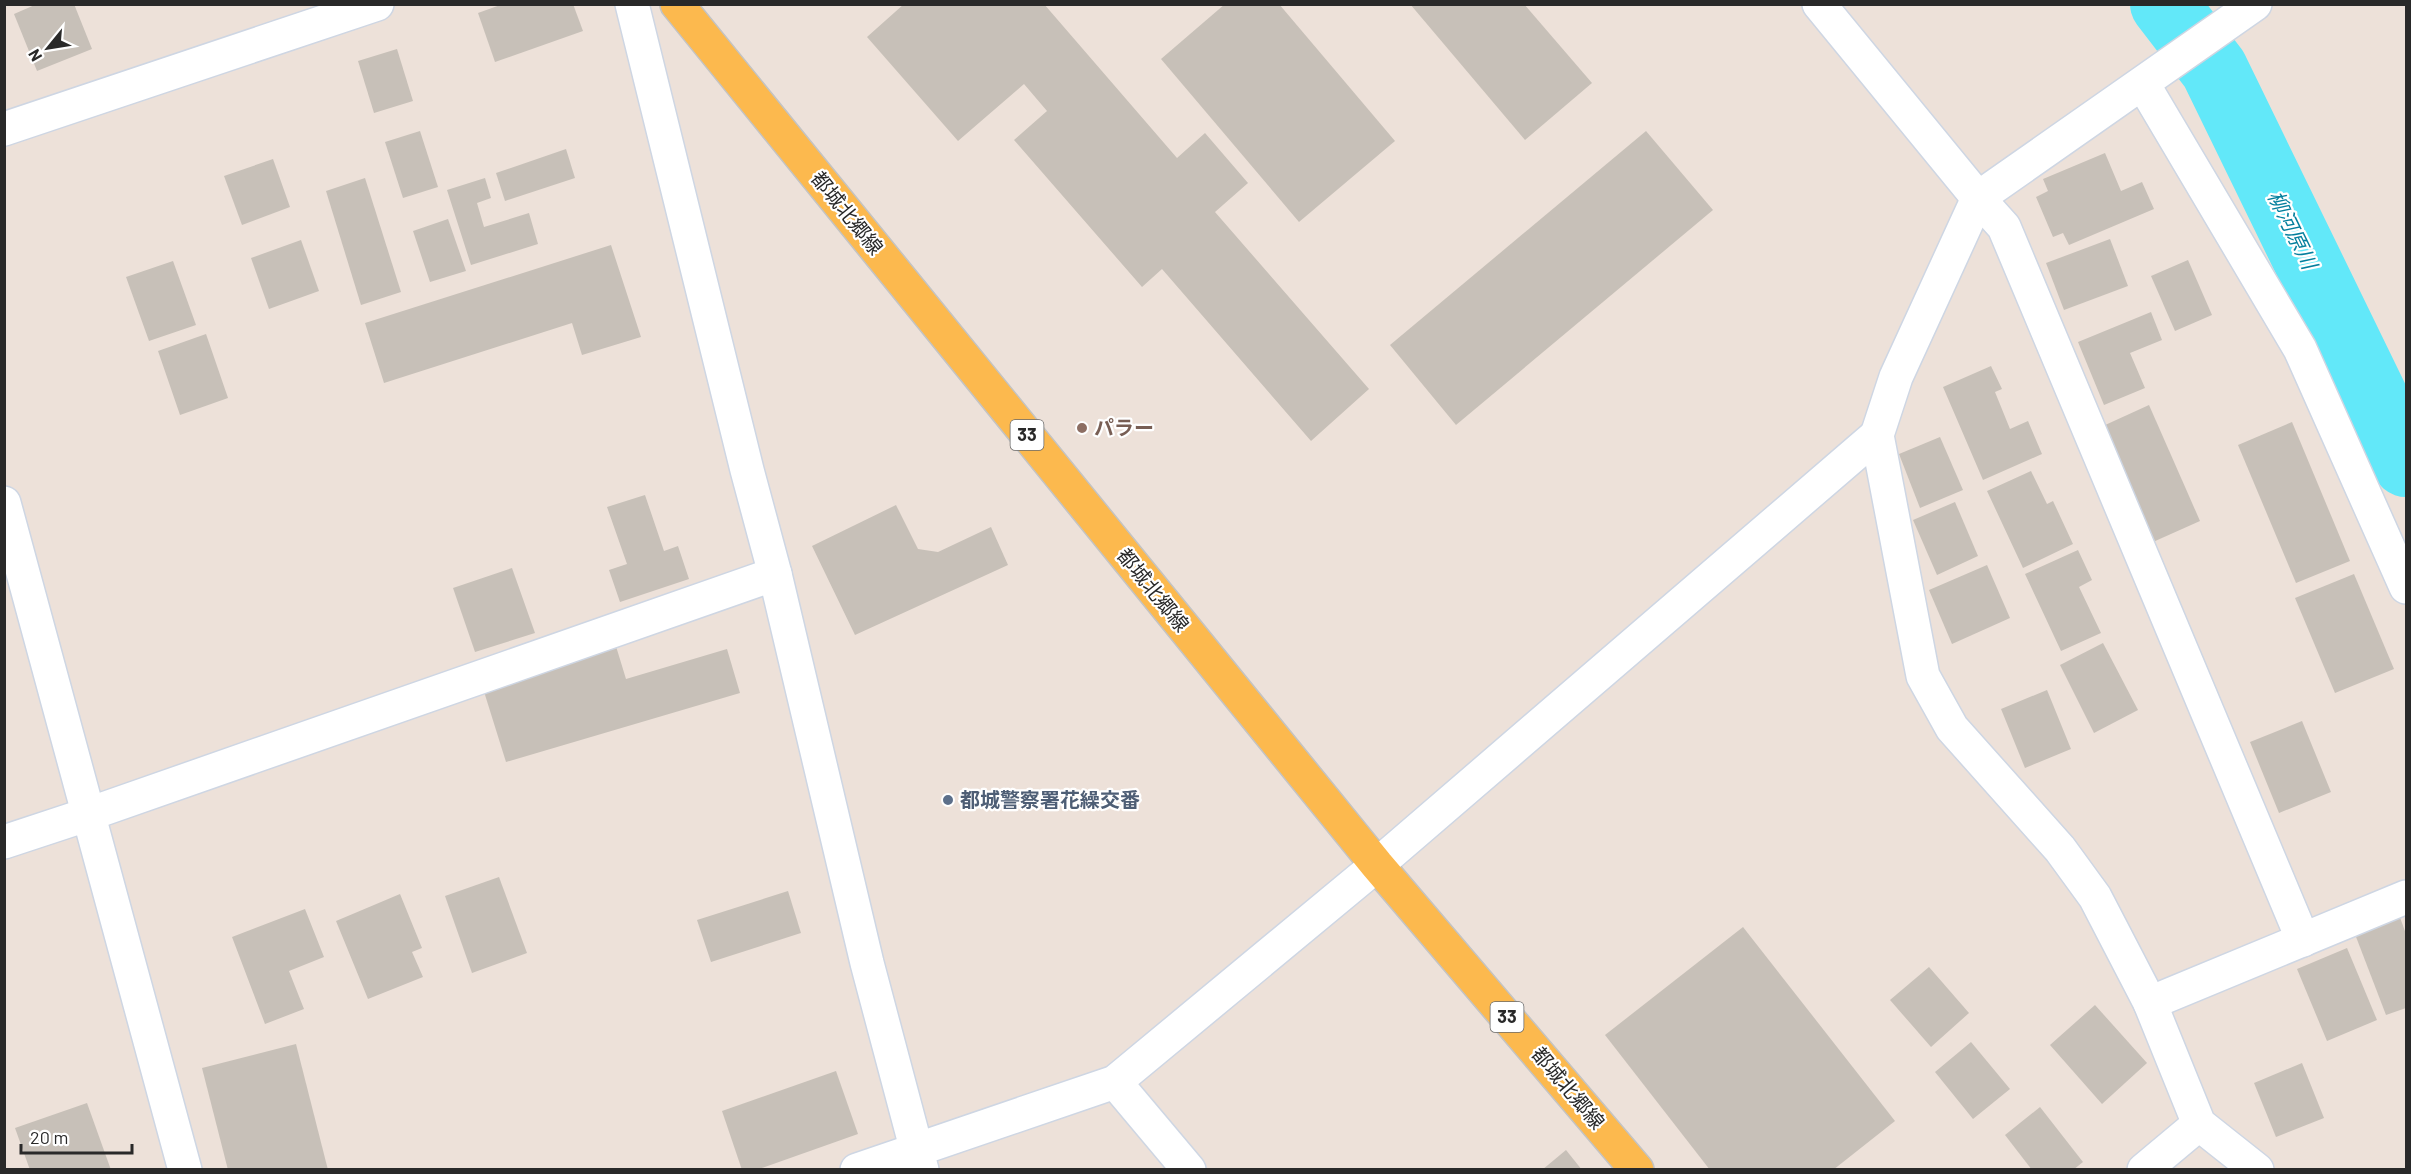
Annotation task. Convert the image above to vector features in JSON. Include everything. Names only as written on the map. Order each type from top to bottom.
[{"type":"main road","name":"都城北郷線","points":[[677,4],[1377,865],[1637,1170]]},
{"type":"street","points":[[4,129],[377,4]]},
{"type":"street","points":[[632,4],[744,459],[775,574],[867,963],[920,1159]]},
{"type":"street","points":[[1819,4],[2004,227],[2303,940]]},
{"type":"street","points":[[2255,4],[1978,198],[1896,377],[1877,435],[1923,676],[1952,728],[2060,849],[2095,897],[2150,1003],[2199,1124],[2257,1170]]},
{"type":"street","points":[[2152,78],[2300,349],[2406,586]]},
{"type":"street","points":[[857,1170],[920,1159],[1115,1082],[1377,865],[1877,435]]},
{"type":"street","points":[[4,503],[185,1170]]},
{"type":"street","points":[[4,842],[775,574]]},
{"type":"street","points":[[2150,1003],[2406,897]]},
{"type":"street","points":[[1115,1082],[1189,1170]]},
{"type":"street","points":[[2144,1170],[2199,1124]]},
{"type":"building","points":[[37,4],[74,4],[92,49],[37,71],[14,14]]},
{"type":"building","points":[[503,4],[573,4],[583,31],[495,62],[478,13]]},
{"type":"building","points":[[904,4],[1044,4],[1177,158],[1205,133],[1248,183],[1215,212],[1369,389],[1311,441],[1162,269],[1142,287],[1014,140],[1047,111],[1024,84],[958,141],[867,37]]},
{"type":"building","points":[[1225,4],[1279,4],[1395,141],[1299,222],[1161,59]]},
{"type":"building","points":[[1410,4],[1524,4],[1592,83],[1525,140]]},
{"type":"building","points":[[397,49],[413,101],[374,113],[358,61]]},
{"type":"building","points":[[420,131],[438,187],[403,198],[385,142]]},
{"type":"building","points":[[1646,131],[1713,210],[1456,425],[1390,345]]},
{"type":"building","points":[[566,149],[575,178],[505,201],[496,173]]},
{"type":"building","points":[[2105,153],[2121,191],[2142,182],[2154,209],[2069,245],[2063,233],[2053,237],[2036,197],[2048,191],[2043,179]]},
{"type":"building","points":[[273,159],[290,207],[242,225],[224,176]]},
{"type":"building","points":[[365,178],[401,292],[361,305],[326,191]]},
{"type":"building","points":[[485,178],[491,198],[477,203],[484,227],[529,213],[538,244],[471,265],[447,190]]},
{"type":"building","points":[[448,219],[466,271],[430,282],[413,231]]},
{"type":"building","points":[[2110,239],[2128,286],[2064,310],[2046,263]]},
{"type":"building","points":[[301,240],[319,291],[269,309],[251,258]]},
{"type":"building","points":[[611,245],[641,337],[582,355],[572,323],[384,383],[365,323]]},
{"type":"building","points":[[2188,260],[2212,315],[2175,331],[2151,276]]},
{"type":"building","points":[[173,261],[196,325],[149,341],[126,277]]},
{"type":"building","points":[[2151,312],[2162,340],[2130,353],[2145,388],[2104,405],[2078,342]]},
{"type":"building","points":[[206,334],[228,398],[180,415],[158,351]]},
{"type":"building","points":[[1991,366],[2002,389],[1995,392],[2010,429],[2028,421],[2042,454],[1983,480],[1943,387]]},
{"type":"building","points":[[2149,405],[2200,521],[2153,542],[2103,426]]},
{"type":"building","points":[[2292,422],[2350,561],[2296,583],[2238,445]]},
{"type":"building","points":[[1940,437],[1963,490],[1920,508],[1899,454]]},
{"type":"building","points":[[2031,471],[2047,504],[2053,501],[2073,544],[2023,568],[1987,491]]},
{"type":"building","points":[[645,495],[664,551],[678,546],[689,579],[620,602],[609,570],[627,564],[607,507]]},
{"type":"building","points":[[1955,502],[1978,556],[1937,575],[1913,520]]},
{"type":"building","points":[[896,505],[918,549],[938,552],[991,527],[1008,565],[855,635],[812,546]]},
{"type":"building","points":[[2078,550],[2092,580],[2079,587],[2101,633],[2061,651],[2025,574]]},
{"type":"building","points":[[1987,565],[2010,618],[1952,644],[1929,590]]},
{"type":"building","points":[[512,568],[535,633],[475,652],[453,588]]},
{"type":"building","points":[[2354,574],[2394,669],[2335,693],[2295,598]]},
{"type":"building","points":[[615,643],[626,679],[727,649],[740,693],[506,762],[481,682]]},
{"type":"building","points":[[2103,643],[2138,710],[2094,733],[2060,665]]},
{"type":"building","points":[[2047,690],[2071,749],[2025,768],[2001,709]]},
{"type":"building","points":[[2302,721],[2331,792],[2279,813],[2250,742]]},
{"type":"building","points":[[499,877],[527,953],[472,973],[445,896]]},
{"type":"building","points":[[788,891],[801,933],[711,962],[697,920]]},
{"type":"building","points":[[400,894],[422,948],[412,952],[423,977],[368,999],[336,921]]},
{"type":"building","points":[[305,909],[324,957],[289,971],[304,1009],[265,1024],[232,937]]},
{"type":"building","points":[[2398,912],[2406,934],[2406,1008],[2386,1015],[2353,929]]},
{"type":"building","points":[[1743,927],[1895,1121],[1833,1170],[1710,1170],[1605,1035]]},
{"type":"building","points":[[2347,948],[2377,1020],[2327,1041],[2297,969]]},
{"type":"building","points":[[1929,967],[1969,1013],[1931,1047],[1890,1000]]},
{"type":"building","points":[[2095,1005],[2147,1063],[2102,1104],[2050,1045]]},
{"type":"building","points":[[1971,1042],[2010,1089],[1973,1119],[1935,1072]]},
{"type":"building","points":[[296,1044],[328,1170],[228,1170],[202,1068]]},
{"type":"building","points":[[2302,1063],[2324,1118],[2276,1137],[2254,1083]]},
{"type":"building","points":[[836,1071],[858,1134],[756,1170],[742,1170],[722,1111]]},
{"type":"building","points":[[87,1103],[111,1170],[30,1170],[15,1128]]},
{"type":"building","points":[[2040,1107],[2083,1162],[2073,1170],[2032,1170],[2005,1135]]},
{"type":"building","points":[[1566,1150],[1582,1170],[1542,1170]]},
{"type":"waterway","name":"柳河原川","points":[[2164,4],[2214,69],[2406,463]]},
{"type":"place","name":"パラー","points":[[1082,428]]},
{"type":"place","name":"都城警察署花繰交番","points":[[948,800]]}]
